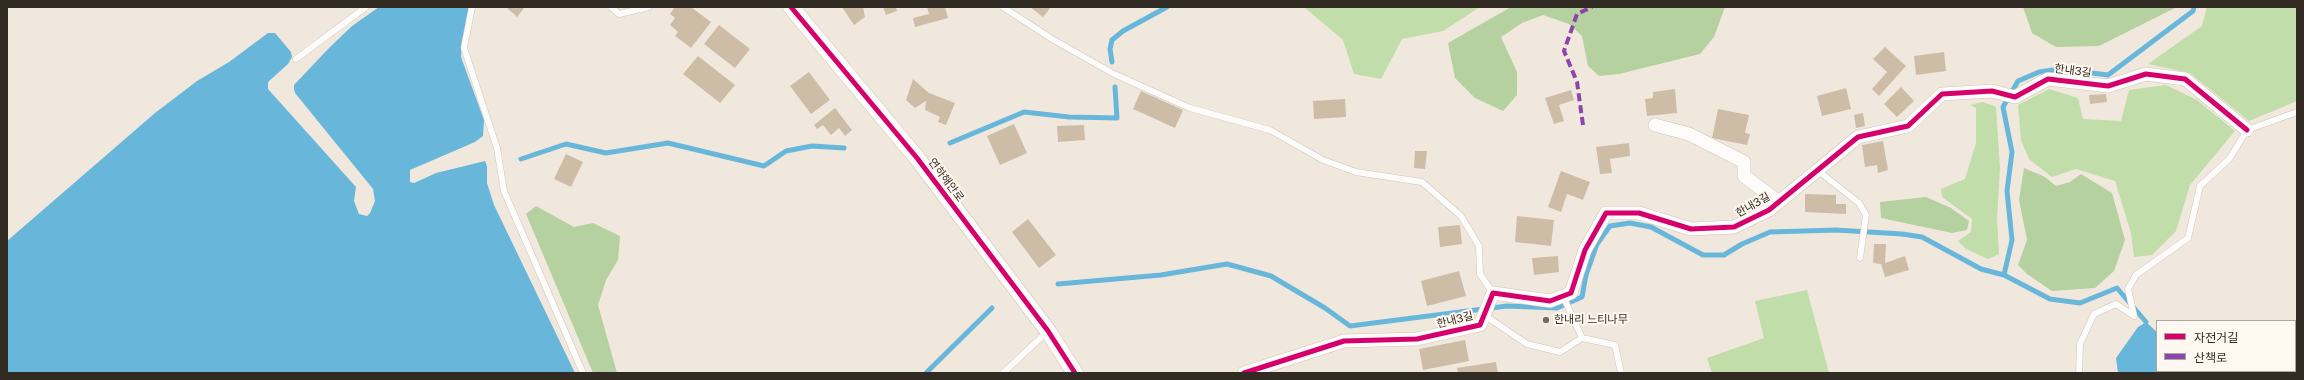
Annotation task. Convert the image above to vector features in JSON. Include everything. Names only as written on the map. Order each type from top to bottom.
[{"type":"street","name":"연하해안로","points":[[791,7],[917,158],[1048,331],[1075,373]]},
{"type":"street","name":"한내3길","points":[[1563,296],[1571,293],[1585,250],[1606,213],[1639,213],[1691,228],[1734,228],[1769,210],[1858,137],[1908,126],[1942,94],[1992,91],[2015,97],[2048,79],[2108,86],[2146,74],[2184,79],[2247,130]]},
{"type":"street","points":[[1655,125],[1689,134],[1744,162],[1744,176],[1779,202]]},
{"type":"street","points":[[1493,293],[1550,301],[1563,296]]},
{"type":"street","name":"한내3길","points":[[1244,373],[1344,341],[1417,339],[1480,326],[1493,293]]},
{"type":"lane","points":[[296,59],[366,7]]},
{"type":"lane","points":[[472,7],[464,48],[497,148],[504,191],[583,373]]},
{"type":"lane","points":[[610,7],[619,14],[649,7]]},
{"type":"lane","points":[[1003,7],[1052,39],[1114,74],[1190,108],[1270,130],[1323,160],[1356,172],[1422,182],[1461,216],[1479,246],[1480,274],[1493,293]]},
{"type":"lane","points":[[2071,373],[2078,371],[2080,344],[2094,314],[2116,304],[2134,316],[2128,288],[2136,275],[2188,238],[2200,186],[2230,158],[2247,130],[2297,112]]},
{"type":"lane","points":[[1817,170],[1859,203],[1866,215],[1860,258]]},
{"type":"lane","points":[[1563,296],[1582,338]]},
{"type":"lane","points":[[1484,315],[1527,344],[1560,352],[1582,338],[1616,345],[1621,373]]},
{"type":"lane","points":[[1003,373],[1048,331]]},
{"type":"green space","points":[[1304,7],[1480,7],[1443,31],[1402,39],[1381,79],[1354,74],[1343,40]]},
{"type":"green space","points":[[1511,7],[1725,7],[1714,37],[1700,54],[1619,74],[1599,76],[1588,66],[1582,36],[1569,24],[1543,15],[1522,23],[1501,37],[1517,72],[1517,95],[1503,111],[1475,98],[1455,78],[1448,43]]},
{"type":"green space","points":[[2023,7],[2177,7],[2099,46],[2056,47],[2032,33]]},
{"type":"green space","points":[[2207,7],[2297,7],[2297,101],[2249,121],[2190,73],[2148,64],[2202,26]]},
{"type":"green space","points":[[2166,85],[2197,100],[2235,131],[2190,185],[2176,231],[2152,255],[2134,257],[2131,233],[2115,181],[2076,169],[2052,177],[2029,159],[2021,140],[2018,105],[2049,89],[2078,98],[2083,119],[2121,121],[2129,90]]},
{"type":"green space","points":[[1983,102],[1996,107],[2000,168],[1997,219],[1999,254],[1988,259],[1966,249],[1958,241],[1971,232],[1972,219],[1942,197],[1941,189],[1965,179],[1976,143],[1976,108],[1970,105]]},
{"type":"green space","points":[[2024,168],[2045,177],[2056,186],[2070,182],[2081,174],[2112,193],[2125,240],[2114,271],[2095,288],[2052,291],[2027,274],[2018,265],[2027,240],[2019,200]]},
{"type":"green space","points":[[1926,197],[1951,208],[1969,221],[1967,230],[1952,233],[1881,218],[1880,202]]},
{"type":"green space","points":[[536,206],[574,227],[593,223],[620,236],[618,260],[606,280],[598,305],[617,373],[593,373],[526,214]]},
{"type":"green space","points":[[1807,290],[1829,373],[1712,373],[1707,358],[1764,338],[1755,301]]},
{"type":"water","points":[[379,7],[469,7],[462,41],[461,57],[484,120],[483,136],[475,142],[410,170],[410,182],[414,183],[436,173],[485,161],[487,166],[487,183],[494,205],[575,373],[7,373],[7,241],[155,113],[197,81],[229,62],[268,33],[275,33],[291,52],[292,57],[288,64],[268,82],[268,89],[356,187],[354,201],[359,214],[367,216],[370,213],[375,201],[373,189],[295,93],[294,85],[352,26]]},
{"type":"water","points":[[2146,322],[2156,331],[2156,372],[2197,373],[2118,373],[2116,358],[2138,327]]},
{"type":"building","points":[[506,7],[525,7],[517,17]]},
{"type":"building","points":[[675,7],[691,7],[711,22],[691,48],[675,36],[678,32],[670,25],[675,18],[670,14]]},
{"type":"building","points":[[842,7],[863,7],[865,17],[854,25]]},
{"type":"building","points":[[883,7],[896,7],[897,11],[886,15]]},
{"type":"building","points":[[927,7],[945,7],[948,18],[915,27],[913,18],[929,14]]},
{"type":"building","points":[[1030,7],[1051,7],[1043,17]]},
{"type":"building","points":[[719,25],[750,49],[735,68],[704,44]]},
{"type":"building","points":[[1885,47],[1906,66],[1879,96],[1872,89],[1887,72],[1873,59]]},
{"type":"building","points":[[1944,52],[1946,71],[1916,75],[1914,56]]},
{"type":"building","points":[[698,56],[735,85],[720,103],[683,74]]},
{"type":"building","points":[[809,72],[830,100],[811,114],[790,86]]},
{"type":"building","points":[[913,79],[929,93],[955,103],[946,125],[938,122],[940,117],[925,110],[926,101],[915,108],[906,100]]},
{"type":"building","points":[[1901,87],[1914,101],[1897,117],[1884,104]]},
{"type":"building","points":[[1846,88],[1851,109],[1822,116],[1817,96]]},
{"type":"building","points":[[1675,89],[1677,113],[1647,116],[1645,99],[1653,98],[1653,92]]},
{"type":"building","points":[[1571,90],[1574,100],[1559,105],[1564,121],[1554,124],[1545,98]]},
{"type":"building","points":[[1141,91],[1183,110],[1175,128],[1133,109]]},
{"type":"building","points":[[2106,94],[2107,102],[2090,104],[2089,95]]},
{"type":"building","points":[[1345,99],[1346,117],[1314,119],[1313,101]]},
{"type":"building","points":[[835,108],[852,130],[845,136],[839,128],[831,135],[823,125],[817,129],[814,125]]},
{"type":"building","points":[[1718,109],[1749,115],[1745,133],[1750,134],[1747,145],[1712,138]]},
{"type":"building","points":[[1863,113],[1865,126],[1856,128],[1854,115]]},
{"type":"building","points":[[1014,124],[1027,153],[1000,165],[987,136]]},
{"type":"building","points":[[1084,125],[1085,140],[1058,142],[1057,126]]},
{"type":"building","points":[[1883,141],[1888,170],[1878,173],[1877,165],[1865,167],[1862,145]]},
{"type":"building","points":[[1629,143],[1630,156],[1610,159],[1612,173],[1600,174],[1596,147]]},
{"type":"building","points":[[1415,151],[1427,151],[1425,169],[1414,168]]},
{"type":"building","points":[[566,154],[583,162],[571,187],[554,179]]},
{"type":"building","points":[[1561,171],[1590,182],[1583,200],[1567,194],[1561,212],[1548,207]]},
{"type":"building","points":[[1805,194],[1836,195],[1836,204],[1846,204],[1846,214],[1805,212]]},
{"type":"building","points":[[1517,216],[1554,220],[1551,246],[1515,242]]},
{"type":"building","points":[[1028,219],[1056,255],[1039,268],[1012,232]]},
{"type":"building","points":[[1460,225],[1462,244],[1440,247],[1438,227]]},
{"type":"building","points":[[1874,244],[1886,244],[1885,263],[1905,256],[1909,270],[1885,277],[1881,264],[1873,263]]},
{"type":"building","points":[[1558,256],[1559,272],[1534,275],[1532,258]]},
{"type":"building","points":[[1459,271],[1466,296],[1427,306],[1421,281]]},
{"type":"building","points":[[1465,340],[1469,361],[1423,370],[1419,349]]},
{"type":"building","points":[[1496,362],[1498,373],[1458,373],[1457,368]]},
{"type":"waterway","points":[[1112,62],[1110,49],[1112,40],[1123,31],[1167,7]]},
{"type":"waterway","points":[[1058,284],[1161,275],[1227,264],[1271,276],[1325,308],[1350,326],[1507,306],[1557,308],[1582,297],[1586,275],[1597,244],[1610,226],[1630,223],[1651,227],[1703,255],[1724,255],[1742,244],[1770,232],[1836,230],[1902,234],[1922,237],[1981,269],[2004,275],[2012,240],[2007,191],[2012,152],[2003,107],[2018,81],[2039,72],[2060,69],[2108,75],[2193,11],[2194,7]]},
{"type":"waterway","points":[[950,143],[1024,112],[1069,117],[1117,118],[1115,87]]},
{"type":"waterway","points":[[521,159],[566,144],[606,153],[668,143],[764,166],[786,151],[812,146],[844,148]]},
{"type":"waterway","points":[[2004,275],[2050,299],[2080,303],[2117,288],[2146,322]]},
{"type":"waterway","points":[[926,373],[992,308]]},
{"type":"marked path","points":[[1583,125],[1577,82],[1564,51],[1577,14],[1592,7]]},
{"type":"cycle path","points":[[791,7],[917,158],[1048,331],[1075,373]]},
{"type":"cycle path","points":[[1244,373],[1344,341],[1417,339],[1480,325],[1493,293],[1550,301],[1571,293],[1585,250],[1606,213],[1639,213],[1691,229],[1734,227],[1769,210],[1858,137],[1908,126],[1942,94],[1992,91],[2015,97],[2048,79],[2108,86],[2146,74],[2185,79],[2247,130]]},
{"type":"place","name":"한내리 느티나무","points":[[1546,320]]}]
